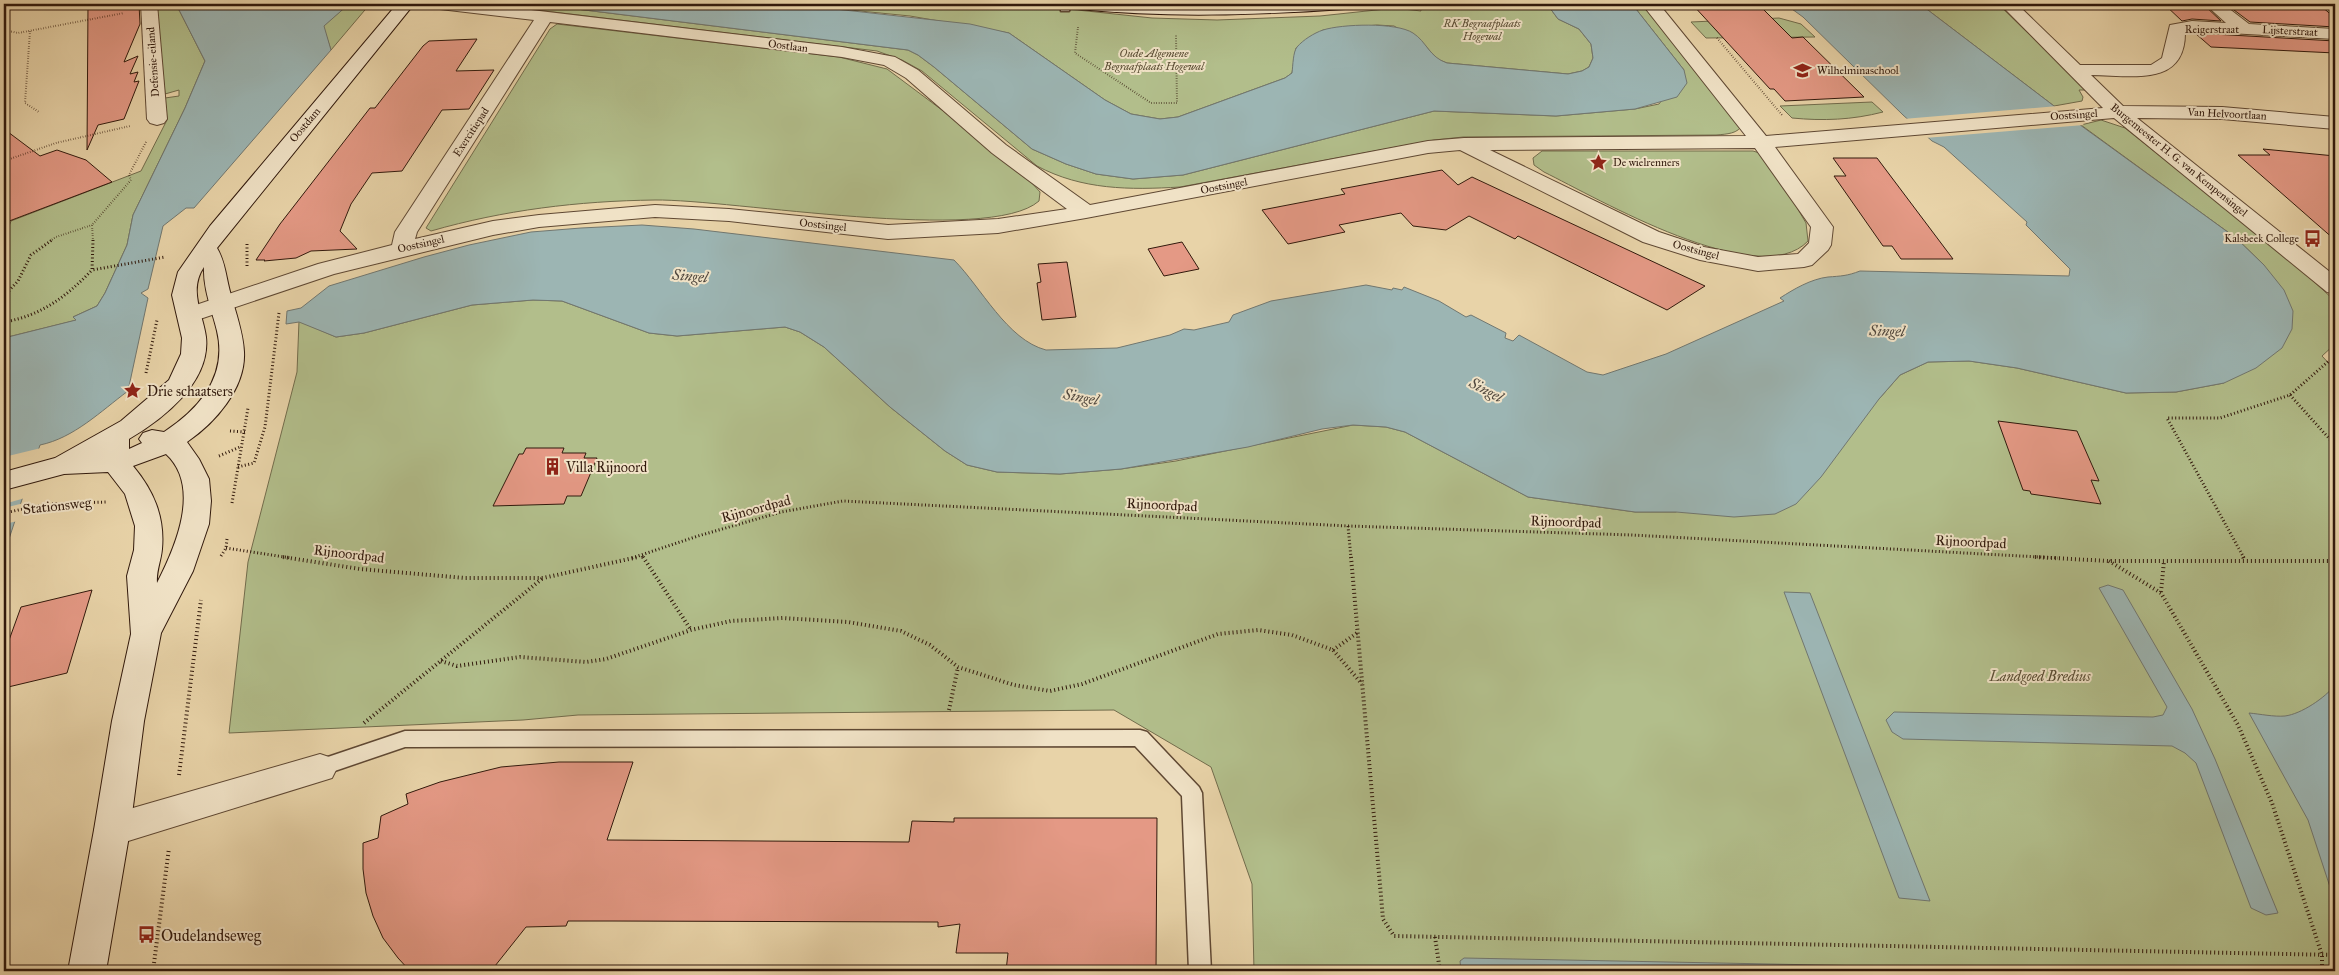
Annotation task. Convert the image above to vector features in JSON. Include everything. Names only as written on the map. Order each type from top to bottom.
[{"type":"street","name":"Defensie-eiland","points":[[150,4],[158,120]]},
{"type":"street","name":"Oostdam","points":[[115,448],[179,385],[194,354],[194,338],[184,295],[189,272],[223,224],[406,4]]},
{"type":"street","name":"Oostlaan","points":[[440,4],[842,52],[889,61],[912,74],[998,149],[1086,212]]},
{"type":"street","points":[[1070,5],[1167,11],[1228,12],[1345,4]]},
{"type":"street","name":"Oostsingel","points":[[1464,144],[1651,237],[1700,253],[1758,264],[1804,260],[1820,244],[1822,227],[1761,142],[1650,4]]},
{"type":"street","name":"Burgemeester H. G. van Kempensingel","points":[[2008,4],[2118,112],[2335,287]]},
{"type":"street","name":"Reigerstraat","points":[[2213,4],[2245,29]]},
{"type":"street","name":"Exercitiepad","points":[[402,248],[406,232],[545,18]]},
{"type":"street","name":"Reigerstraat","points":[[2077,70],[2154,70],[2170,61],[2176,41],[2176,29],[2192,26],[2245,29]]},
{"type":"street","name":"Lijsterstraat","points":[[2245,29],[2335,34]]},
{"type":"street","name":"Oostsingel","points":[[189,315],[326,269],[402,248],[494,228],[539,221],[656,211],[729,215],[888,232],[998,226],[1086,212],[1428,147],[1464,144],[1761,142],[2118,112]]},
{"type":"street","name":"Van Helvoortlaan","points":[[2118,112],[2222,113],[2335,123]]},
{"type":"street","points":[[4,481],[64,465],[115,448],[142,454],[170,441],[194,424],[213,403],[229,375],[232,353],[230,334],[215,279],[216,267],[207,249]]},
{"type":"street","points":[[87,971],[112,830],[128,721],[146,634],[179,570],[193,530],[197,504],[195,477],[192,468],[183,455],[170,441]]},
{"type":"street","points":[[115,448],[138,491],[149,526],[148,550],[142,576],[146,634]]},
{"type":"street","points":[[112,830],[320,768]]},
{"type":"lane","points":[[320,768],[405,739],[1140,738],[1192,793],[1200,971]]},
{"type":"path","points":[[2328,4],[2335,4]]},
{"type":"path","points":[[4,30],[18,33],[127,12]]},
{"type":"path","points":[[1084,28],[1078,22],[1075,53],[1151,103],[1177,103],[1176,29]]},
{"type":"path","points":[[30,31],[25,103],[39,112]]},
{"type":"path","points":[[1717,38],[1801,138]]},
{"type":"path","points":[[4,161],[56,143],[158,120]]},
{"type":"path","points":[[4,296],[18,281],[31,255],[56,237],[92,225],[131,180],[129,175],[158,120]]},
{"type":"path","points":[[4,322],[18,321],[38,314],[77,286],[92,270],[94,253],[92,225]]},
{"type":"path","points":[[92,270],[173,256]]},
{"type":"path","points":[[244,432],[238,467],[254,463],[265,426],[281,298],[276,286]]},
{"type":"path","points":[[144,379],[158,313]]},
{"type":"path","points":[[2244,559],[2167,418],[2220,418],[2290,395],[2335,358]]},
{"type":"path","points":[[2290,395],[2335,444]]},
{"type":"path","name":"Rijnoordpad","points":[[217,563],[226,548],[360,569],[465,578],[543,578],[642,556],[698,536],[781,512],[842,501],[1348,526],[1632,535],[2108,561],[2244,559],[2335,561]]},
{"type":"path","name":"Stationsweg","points":[[4,513],[47,504],[110,502]]},
{"type":"path","points":[[1348,526],[1383,919],[1394,936],[2335,955]]},
{"type":"path","points":[[642,556],[691,630]]},
{"type":"path","points":[[2108,561],[2161,593],[2238,725],[2272,803],[2322,955],[2322,971]]},
{"type":"path","points":[[2161,593],[2164,561]]},
{"type":"path","points":[[359,728],[543,578]]},
{"type":"path","points":[[153,971],[202,596]]},
{"type":"path","points":[[441,661],[457,666],[520,657],[586,662],[606,660],[691,630],[731,621],[783,618],[848,622],[901,631],[930,645],[958,667],[1014,684],[1050,691],[1082,684],[1218,634],[1258,630],[1284,634],[1333,650],[1362,684]]},
{"type":"path","points":[[1333,650],[1358,633]]},
{"type":"path","points":[[944,739],[958,667]]},
{"type":"path","points":[[1435,937],[1440,971]]},
{"type":"green space","points":[[156,4],[176,4],[205,61],[185,108],[133,215],[127,245],[97,306],[73,317],[77,320],[4,338],[4,239],[11,221],[141,171],[167,120],[165,98],[179,96],[179,90],[165,94]]},
{"type":"green space","points":[[349,4],[370,4],[331,50],[323,26]]},
{"type":"green space","points":[[487,4],[536,4],[908,50],[934,67],[1032,149],[1066,164],[1096,174],[1133,179],[1183,175],[1434,111],[1556,116],[1635,109],[1659,104],[1684,70],[1632,4],[1645,4],[1743,124],[1735,132],[1716,135],[1463,137],[1434,140],[1180,187],[1107,187],[1071,180],[1037,166],[922,71],[902,60],[877,51]]},
{"type":"green space","points":[[790,4],[1021,4],[1152,18],[1217,20],[1320,16],[1395,8],[1421,11],[1420,4],[1547,4],[1558,19],[1579,29],[1591,44],[1593,58],[1589,67],[1582,71],[1568,74],[1447,63],[1437,59],[1422,42],[1394,26],[1377,25],[1323,30],[1296,48],[1292,73],[1285,78],[1178,117],[1160,119],[1131,114],[1105,100],[1009,33],[910,16]]},
{"type":"green space","points":[[1920,4],[1998,4],[2087,90],[2079,90],[2083,97],[2082,101],[2054,106]]},
{"type":"green space","points":[[1779,18],[1801,24],[1815,37],[1706,38],[1691,22]]},
{"type":"green space","points":[[557,24],[839,57],[887,69],[958,122],[995,155],[1031,182],[1040,192],[1039,201],[1011,214],[968,219],[915,220],[856,217],[691,202],[655,200],[598,202],[514,212],[431,231],[426,228],[550,29]]},
{"type":"green space","points":[[1872,102],[1883,112],[1838,119],[1792,118],[1780,106]]},
{"type":"green space","name":"Landgoed Bredius","points":[[2101,120],[2125,128],[2285,255],[2335,301],[2335,344],[2322,356],[2335,370],[2335,971],[1254,971],[1252,884],[1211,767],[1114,710],[578,715],[523,720],[229,733],[248,562],[297,372],[299,321],[336,337],[364,333],[472,305],[533,300],[562,301],[649,333],[677,336],[785,327],[800,332],[824,347],[890,407],[945,451],[967,465],[997,472],[1060,474],[1121,469],[1176,461],[1353,425],[1386,427],[1405,432],[1528,497],[1635,512],[1676,512],[1879,399],[1900,375],[1928,362],[1969,361],[2017,368],[2126,393],[2176,392],[2224,383],[2264,265],[2236,238],[2081,125]]},
{"type":"green space","points":[[1542,151],[1753,151],[1766,155],[1806,223],[1808,241],[1785,254],[1754,256],[1717,249],[1678,236],[1638,219],[1544,172],[1534,165],[1533,158]]},
{"type":"water","points":[[176,4],[349,4],[324,26],[331,50],[194,208],[186,208],[163,226],[148,289],[141,293],[148,298],[128,391],[76,430],[40,445],[4,554],[4,338],[76,320],[73,317],[97,306],[105,293],[127,245],[133,215],[185,108],[205,61]]},
{"type":"water","points":[[536,4],[790,4],[970,24],[1009,33],[1105,100],[1131,114],[1160,119],[1178,117],[1285,78],[1292,73],[1295,52],[1302,42],[1320,31],[1343,26],[1369,25],[1405,29],[1418,37],[1436,57],[1447,63],[1568,74],[1582,71],[1589,67],[1593,58],[1591,44],[1579,29],[1558,19],[1547,4],[1632,4],[1684,70],[1687,83],[1677,97],[1635,109],[1556,116],[1434,111],[1183,175],[1133,179],[1096,174],[1066,164],[1032,149],[934,67],[908,50]]},
{"type":"water","name":"Singel","points":[[1785,4],[1920,4],[2054,106],[2236,238],[2264,265],[2284,290],[2293,311],[2292,329],[2282,348],[2256,368],[2224,383],[2176,392],[2126,393],[2017,368],[1969,361],[1928,362],[1900,375],[1879,399],[1821,477],[1796,504],[1775,514],[1734,517],[1676,512],[1635,512],[1528,497],[1405,432],[1386,427],[1353,425],[1322,429],[1248,447],[1121,469],[1060,474],[997,472],[967,465],[945,451],[890,407],[824,347],[800,332],[785,327],[677,336],[649,333],[562,301],[533,300],[472,305],[364,333],[336,337],[299,322],[286,324],[287,311],[301,308],[329,286],[424,257],[531,232],[642,225],[694,229],[954,260],[1019,336],[1046,350],[1117,348],[1170,335],[1184,329],[1194,330],[1229,322],[1233,315],[1271,301],[1366,285],[1392,290],[1393,288],[1402,290],[1404,287],[1439,301],[1466,317],[1471,315],[1506,333],[1505,338],[1513,341],[1519,335],[1587,372],[1603,375],[1666,354],[1784,301],[1780,298],[1803,285],[1822,278],[1844,276],[1860,271],[2069,276],[2070,269],[2026,225],[2027,222],[1944,147],[1932,141],[1903,115],[1803,17]]},
{"type":"water","points":[[2108,585],[2123,590],[2192,709],[2215,759],[2278,913],[2266,915],[2251,908],[2196,763],[2185,753],[2172,746],[1903,739],[1892,732],[1886,720],[1894,712],[2153,717],[2163,715],[2167,707],[2099,588]]},
{"type":"water","points":[[1784,592],[1810,593],[1930,901],[1899,898]]},
{"type":"water","points":[[2335,685],[2335,894],[2332,893],[2308,820],[2249,713],[2276,716],[2291,715],[2312,705]]},
{"type":"water","points":[[1464,958],[2126,971],[1461,971],[1460,961]]},
{"type":"pier","points":[[2058,106],[2084,125],[1925,138],[1903,119]]},
{"type":"pier","points":[[41,448],[25,498],[4,504],[4,457]]},
{"type":"pier","points":[[24,503],[18,521],[4,524],[4,508]]},
{"type":"building","points":[[88,4],[139,4],[140,24],[124,62],[138,56],[130,74],[138,72],[134,82],[139,81],[124,119],[98,125],[87,150]]},
{"type":"building","points":[[1692,4],[1762,8],[1792,38],[1803,37],[1864,97],[1785,101],[1774,89],[1770,89]]},
{"type":"building","points":[[2164,4],[2203,4],[2221,21],[2192,19],[2182,21]]},
{"type":"building","points":[[2226,4],[2321,6],[2335,18],[2335,27],[2250,22]]},
{"type":"building","points":[[2195,33],[2335,41],[2335,53],[2211,47]]},
{"type":"building","points":[[477,39],[456,71],[494,70],[469,109],[442,110],[402,171],[372,173],[351,204],[340,231],[357,249],[311,251],[296,258],[256,260],[280,224],[370,108],[375,108],[423,46],[429,41]]},
{"type":"building","points":[[4,129],[40,156],[57,150],[86,160],[112,182],[4,223]]},
{"type":"building","points":[[2263,149],[2335,156],[2335,240],[2238,155],[2270,155]]},
{"type":"building","points":[[1833,158],[1877,158],[1953,259],[1901,259],[1892,246],[1883,246],[1834,176],[1846,176]]},
{"type":"building","points":[[1442,170],[1458,185],[1472,177],[1705,286],[1667,310],[1518,236],[1515,239],[1469,216],[1446,230],[1413,226],[1401,213],[1339,225],[1345,232],[1288,244],[1262,210],[1345,194],[1341,189]]},
{"type":"building","points":[[1182,242],[1199,269],[1164,276],[1148,249]]},
{"type":"building","points":[[1067,262],[1076,317],[1042,320],[1037,283],[1041,282],[1038,264]]},
{"type":"building","points":[[1998,421],[2077,431],[2099,481],[2091,480],[2101,504],[2031,494],[2030,491],[2023,490]]},
{"type":"building","name":"Villa Rijnoord","points":[[526,448],[564,448],[562,453],[586,453],[584,458],[597,458],[581,496],[567,496],[564,504],[493,506],[519,454],[523,454]]},
{"type":"building","points":[[92,590],[67,673],[4,688],[4,654],[21,607]]},
{"type":"building","points":[[559,762],[633,762],[607,840],[909,842],[912,821],[954,822],[954,818],[1157,818],[1156,971],[1006,971],[1008,953],[956,953],[960,924],[938,927],[938,922],[568,921],[566,926],[526,927],[491,971],[410,971],[383,938],[373,916],[366,893],[363,869],[363,843],[378,838],[381,816],[408,804],[406,794],[440,782],[501,767]]},
{"type":"place","name":"Wilhelminaschool","points":[[1803,70]]},
{"type":"place","name":"De wielrenners","points":[[1599,162]]},
{"type":"place","name":"Kalsbeek College","points":[[2313,238]]},
{"type":"place","name":"Drie schaatsers","points":[[133,391]]},
{"type":"place","name":"Villa Rijnoord","points":[[552,467]]},
{"type":"place","name":"Oudelandseweg","points":[[147,935]]},
{"type":"park label","name":"RK Begraafplaats Hogewal","points":[[1482,29]]},
{"type":"park label","name":"Oude Algemene Begraafplaats Hogewal","points":[[1154,59]]}]
